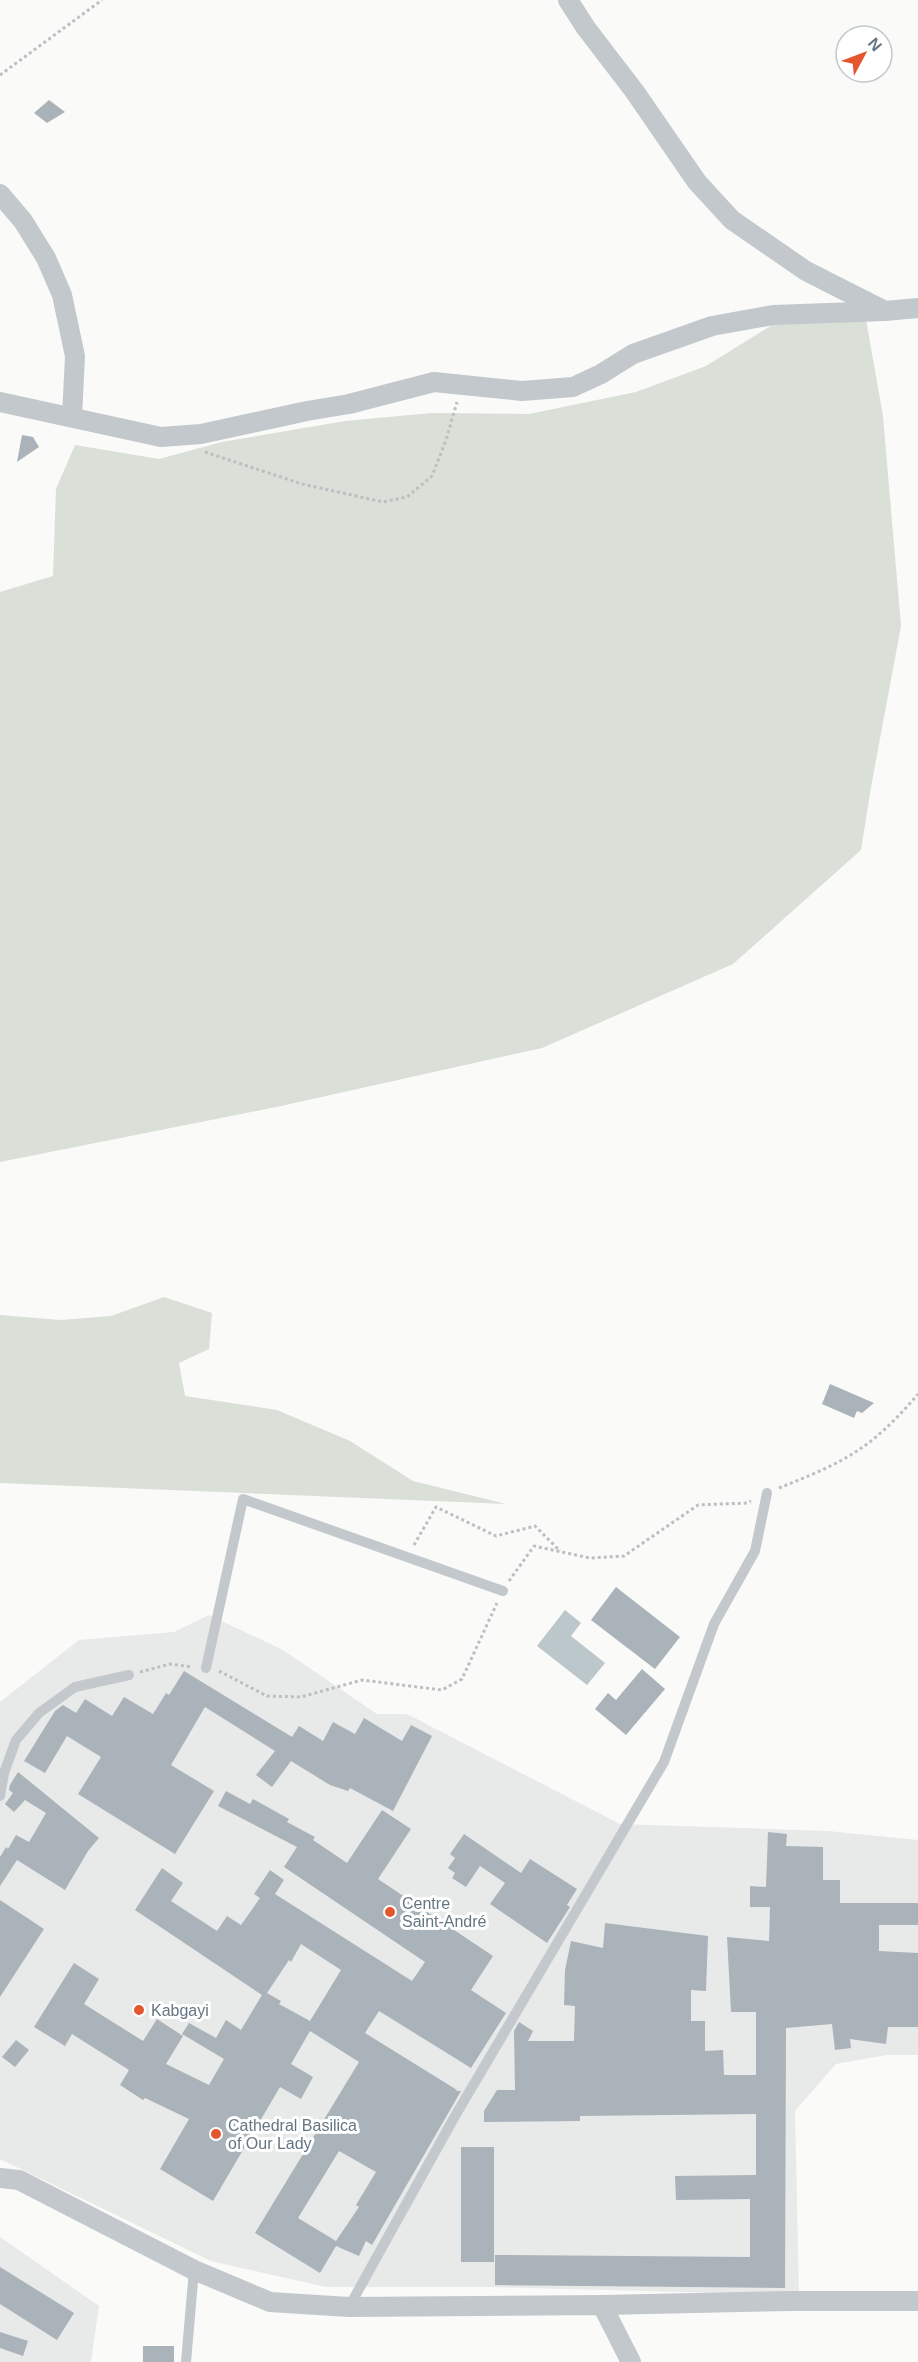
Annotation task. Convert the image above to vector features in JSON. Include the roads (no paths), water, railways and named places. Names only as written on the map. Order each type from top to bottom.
[{"type":"street","points":[[568,0],[697,182],[732,220],[806,271],[885,311]]},
{"type":"street","points":[[0,194],[29,230],[46,258],[62,295],[75,356],[72,417]]},
{"type":"street","points":[[0,402],[161,437],[201,434],[349,404],[434,382],[522,392],[573,387],[602,374],[633,354],[712,326],[773,315],[918,308]]},
{"type":"street","points":[[0,2178],[20,2180],[194,2270],[270,2302],[349,2307],[918,2301]]},
{"type":"street","points":[[602,2305],[632,2362]]},
{"type":"lane","points":[[349,2307],[456,2116],[664,1762],[714,1624],[756,1551],[767,1493]]},
{"type":"lane","points":[[206,1668],[243,1499],[503,1591]]},
{"type":"lane","points":[[0,1796],[4,1773],[16,1740],[39,1713],[75,1687],[129,1675]]},
{"type":"lane","points":[[186,2362],[194,2270]]},
{"type":"place","name":"Centre Saint-André","points":[[390,1912]]},
{"type":"place","name":"Kabgayi","points":[[139,2010]]},
{"type":"place","name":"Cathedral Basilica of Our Lady","points":[[216,2134]]}]
